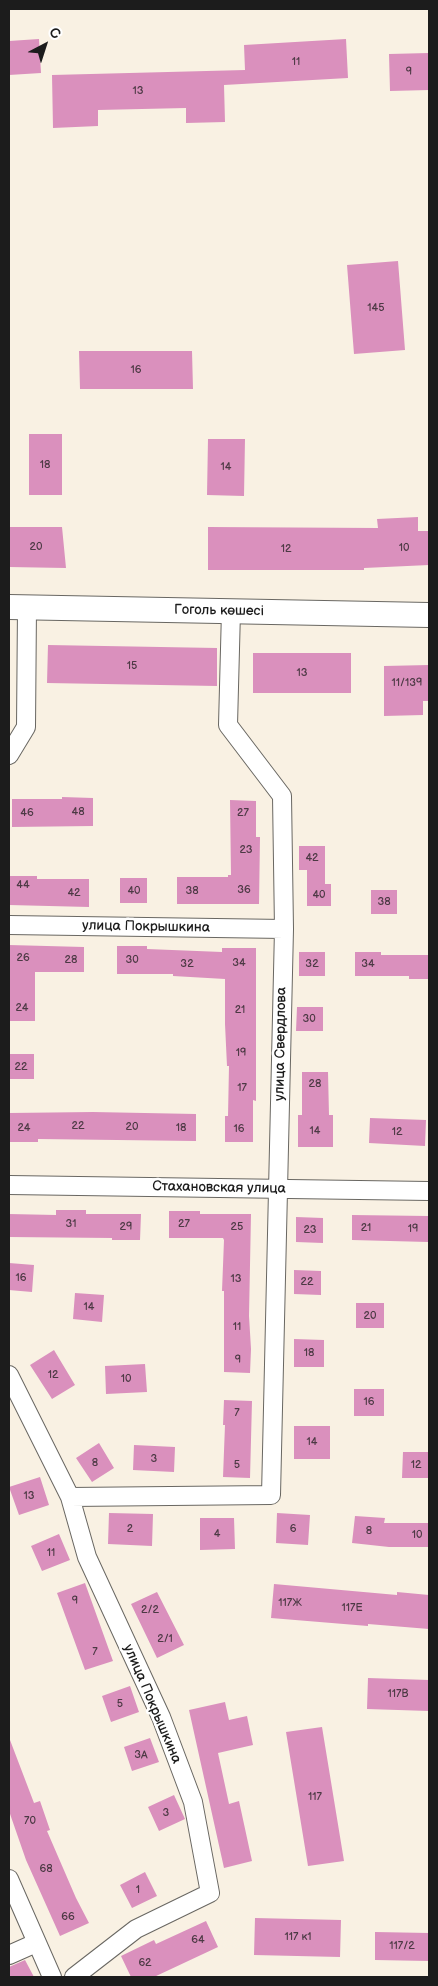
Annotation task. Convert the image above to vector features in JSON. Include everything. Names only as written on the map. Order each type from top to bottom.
[{"type":"main road","name":"Гоголь көшесі","points":[[18,607],[429,614]]},
{"type":"street","points":[[9,755],[17,726],[18,607]]},
{"type":"street","name":"улица Свердлова","points":[[70,1497],[271,1495],[284,929],[282,796],[228,725],[231,611]]},
{"type":"street","name":"улица Покрышкина","points":[[9,925],[284,929]]},
{"type":"street","name":"Стахановская улица","points":[[9,1185],[429,1191]]},
{"type":"street","name":"улица Покрышкина","points":[[9,1375],[70,1497],[87,1557],[161,1717],[192,1802],[210,1893],[136,1930],[74,1977]]},
{"type":"street","points":[[9,1879],[52,1977]]},
{"type":"street","points":[[9,1955],[36,1944]]},
{"type":"building","points":[[39,39],[41,73],[9,75],[9,41]]},
{"type":"building","points":[[346,39],[348,78],[224,85],[225,122],[186,123],[186,108],[98,110],[98,126],[53,128],[52,75],[245,70],[244,45]]},
{"type":"building","points":[[429,53],[429,90],[390,91],[389,54]]},
{"type":"building","points":[[398,261],[405,350],[354,354],[347,265]]},
{"type":"building","points":[[79,351],[192,351],[193,389],[80,389]]},
{"type":"building","points":[[29,434],[62,434],[62,495],[29,495]]},
{"type":"building","points":[[208,439],[245,439],[244,496],[207,495]]},
{"type":"building","points":[[418,517],[418,531],[429,531],[429,565],[364,568],[364,570],[208,570],[208,527],[378,528],[377,519]]},
{"type":"building","points":[[9,527],[62,527],[66,568],[9,567]]},
{"type":"building","points":[[48,645],[217,648],[217,686],[47,683]]},
{"type":"building","points":[[253,653],[351,653],[351,693],[253,693]]},
{"type":"building","points":[[429,665],[429,701],[423,701],[423,715],[384,716],[384,666]]},
{"type":"building","points":[[62,797],[93,798],[93,826],[12,827],[12,799],[62,799]]},
{"type":"building","points":[[230,800],[256,801],[256,837],[260,837],[259,904],[177,904],[177,877],[228,877],[228,875],[231,875]]},
{"type":"building","points":[[299,846],[325,846],[325,884],[331,884],[331,906],[307,906],[307,870],[299,870]]},
{"type":"building","points":[[9,876],[37,876],[37,879],[89,879],[89,907],[9,905]]},
{"type":"building","points":[[120,878],[147,878],[147,903],[120,903]]},
{"type":"building","points":[[371,890],[397,890],[397,914],[371,914]]},
{"type":"building","points":[[9,945],[84,947],[84,972],[35,972],[35,1021],[9,1021]]},
{"type":"building","points":[[117,946],[147,946],[147,949],[222,952],[222,948],[256,948],[256,1101],[253,1100],[253,1142],[225,1142],[225,1116],[228,1116],[229,1066],[227,1066],[225,1024],[225,979],[173,976],[173,974],[117,974]]},
{"type":"building","points":[[299,952],[325,952],[325,976],[299,976]]},
{"type":"building","points":[[355,952],[381,952],[381,955],[429,955],[429,979],[409,979],[409,976],[355,976]]},
{"type":"building","points":[[297,1007],[323,1007],[323,1031],[296,1031]]},
{"type":"building","points":[[9,1054],[34,1054],[34,1079],[9,1079]]},
{"type":"building","points":[[302,1072],[328,1072],[329,1115],[333,1115],[333,1147],[298,1147],[298,1115],[302,1115]]},
{"type":"building","points":[[9,1113],[196,1114],[196,1141],[38,1139],[38,1142],[9,1142]]},
{"type":"building","points":[[370,1118],[426,1120],[425,1146],[369,1143]]},
{"type":"building","points":[[56,1210],[86,1210],[86,1214],[141,1214],[140,1240],[9,1237],[9,1214],[56,1215]]},
{"type":"building","points":[[169,1211],[200,1211],[200,1214],[251,1214],[250,1373],[224,1372],[223,1238],[169,1238]]},
{"type":"building","points":[[352,1215],[428,1216],[428,1242],[352,1240]]},
{"type":"building","points":[[296,1217],[323,1218],[323,1243],[296,1242]]},
{"type":"building","points":[[9,1263],[34,1265],[32,1292],[9,1290]]},
{"type":"building","points":[[294,1270],[321,1271],[321,1295],[294,1294]]},
{"type":"building","points":[[75,1293],[104,1295],[102,1322],[73,1319]]},
{"type":"building","points":[[356,1303],[384,1303],[384,1328],[356,1328]]},
{"type":"building","points":[[294,1339],[324,1340],[324,1367],[294,1367]]},
{"type":"building","points":[[54,1350],[75,1385],[52,1399],[30,1365]]},
{"type":"building","points":[[145,1364],[147,1392],[106,1394],[105,1366]]},
{"type":"building","points":[[354,1389],[384,1389],[384,1416],[354,1416]]},
{"type":"building","points":[[224,1400],[252,1401],[250,1478],[223,1477]]},
{"type":"building","points":[[294,1426],[330,1426],[330,1459],[294,1459]]},
{"type":"building","points":[[99,1443],[114,1468],[92,1482],[76,1458]]},
{"type":"building","points":[[134,1445],[175,1447],[174,1472],[133,1470]]},
{"type":"building","points":[[403,1452],[429,1452],[429,1478],[402,1478]]},
{"type":"building","points":[[40,1477],[49,1505],[19,1515],[9,1487]]},
{"type":"building","points":[[109,1513],[153,1514],[152,1546],[108,1544]]},
{"type":"building","points":[[277,1513],[310,1515],[308,1545],[276,1543]]},
{"type":"building","points":[[355,1516],[385,1518],[384,1523],[429,1523],[429,1547],[389,1547],[352,1543]]},
{"type":"building","points":[[200,1518],[234,1518],[235,1549],[200,1550]]},
{"type":"building","points":[[59,1534],[70,1560],[42,1571],[31,1546]]},
{"type":"building","points":[[85,1583],[113,1661],[85,1670],[57,1593]]},
{"type":"building","points":[[274,1584],[397,1595],[397,1592],[429,1595],[429,1629],[271,1618]]},
{"type":"building","points":[[157,1592],[184,1645],[157,1658],[131,1604]]},
{"type":"building","points":[[368,1678],[429,1680],[429,1711],[367,1709]]},
{"type":"building","points":[[130,1686],[139,1712],[111,1722],[102,1696]]},
{"type":"building","points":[[225,1702],[229,1720],[247,1716],[253,1745],[218,1753],[229,1804],[239,1801],[252,1861],[224,1868],[189,1710]]},
{"type":"building","points":[[322,1727],[344,1861],[308,1866],[286,1732]]},
{"type":"building","points":[[150,1738],[159,1762],[132,1771],[124,1747]]},
{"type":"building","points":[[9,1740],[34,1803],[40,1801],[50,1830],[47,1831],[89,1923],[60,1936],[26,1860],[9,1811]]},
{"type":"building","points":[[174,1795],[185,1819],[159,1831],[148,1807]]},
{"type":"building","points":[[145,1872],[157,1896],[132,1908],[120,1885]]},
{"type":"building","points":[[255,1918],[341,1920],[340,1957],[254,1955]]},
{"type":"building","points":[[206,1921],[218,1947],[154,1977],[131,1977],[121,1956],[154,1940],[156,1944]]},
{"type":"building","points":[[375,1932],[429,1933],[429,1961],[375,1960]]},
{"type":"building","points":[[25,1960],[34,1977],[9,1977],[9,1967]]}]
